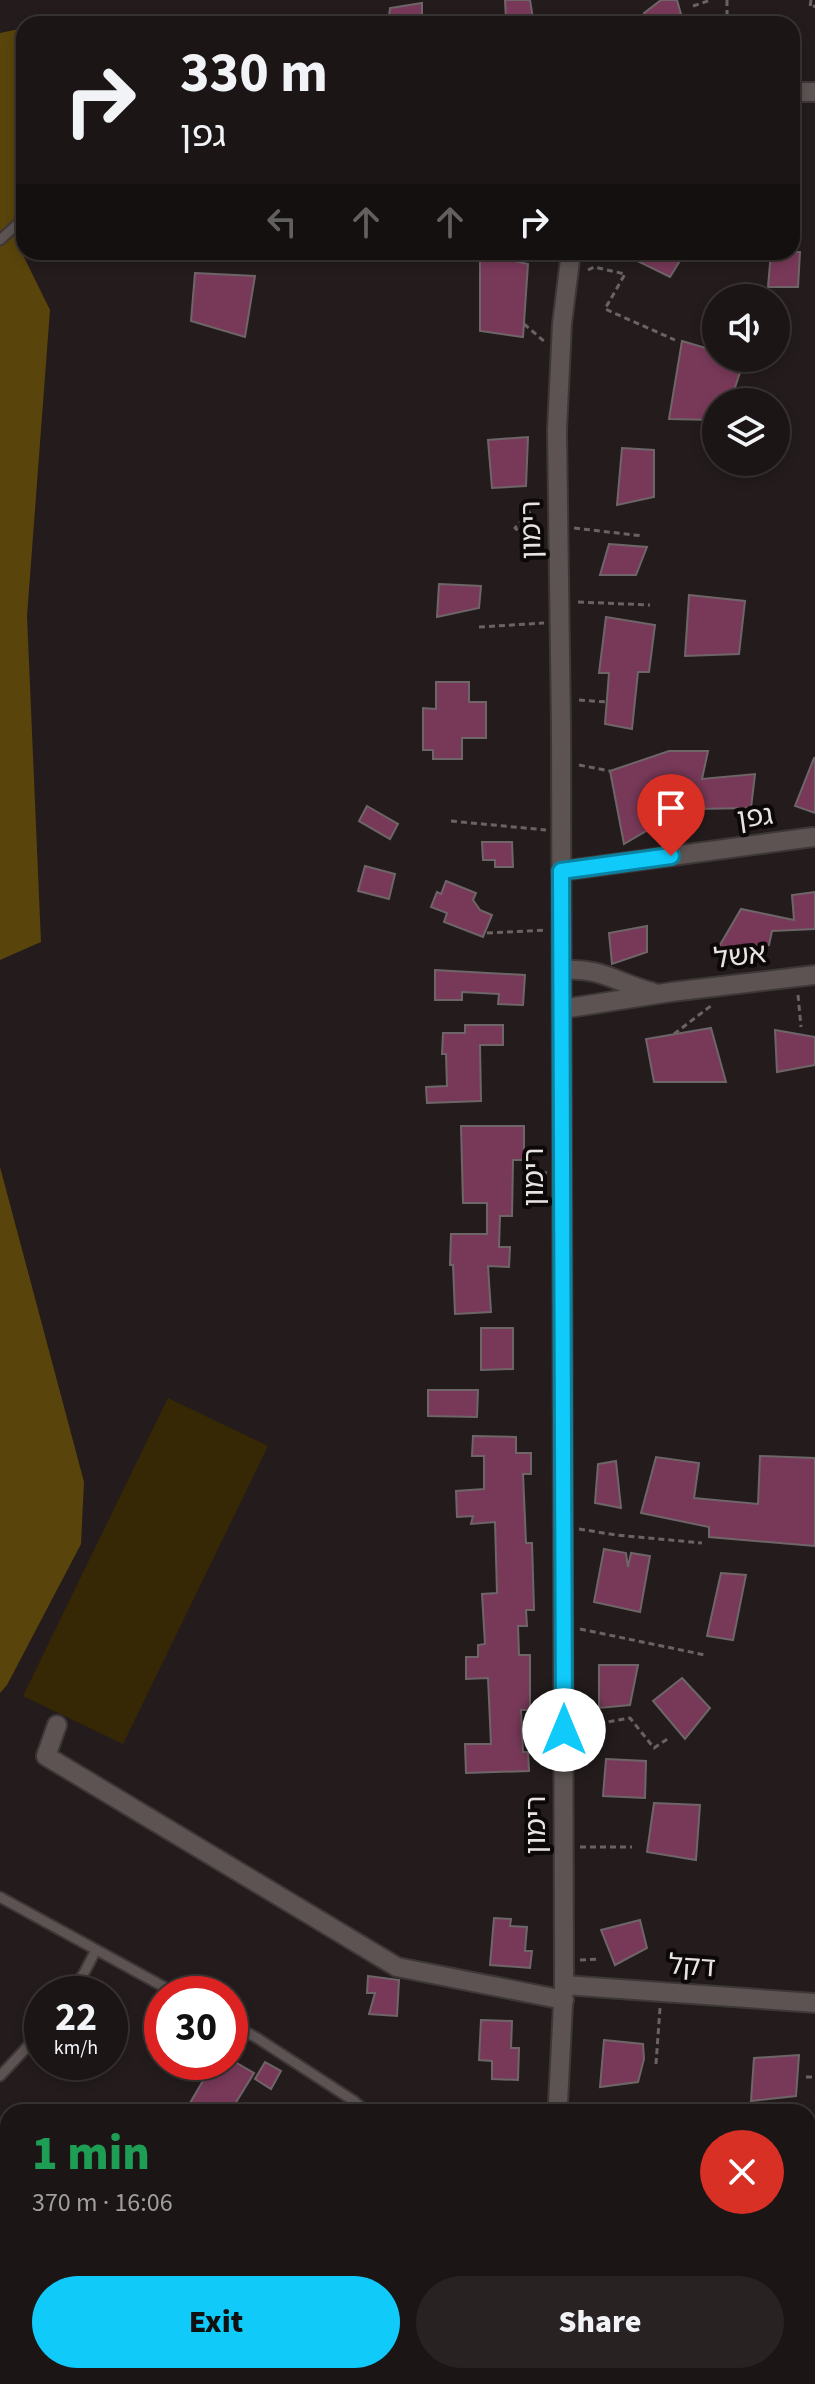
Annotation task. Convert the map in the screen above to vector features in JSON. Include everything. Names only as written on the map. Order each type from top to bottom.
[{"type":"street","name":"רימון","points":[[558,2103],[564,1993],[564,1730],[558,479],[560,355],[570,260]]},
{"type":"street","name":"גפן","points":[[561,871],[813,837]]},
{"type":"street","name":"אשל","points":[[562,970],[581,968],[597,971],[651,992],[671,992]]},
{"type":"street","name":"אשל","points":[[562,1009],[806,976]]},
{"type":"street","name":"דקל","points":[[57,1725],[46,1756],[397,1967],[564,1993],[661,1992],[815,2003]]},
{"type":"lane","points":[[0,240],[16,225]]},
{"type":"lane","points":[[0,1897],[144,1976]]},
{"type":"lane","points":[[82,1976],[96,1950]]},
{"type":"lane","points":[[248,2033],[356,2104]]},
{"type":"lane","points":[[0,2076],[24,2050]]},
{"type":"path","points":[[693,6],[711,0]]},
{"type":"path","points":[[811,0],[810,7],[815,6]]},
{"type":"path","points":[[580,273],[594,267],[625,274],[605,309],[675,340]]},
{"type":"path","points":[[524,324],[560,355]]},
{"type":"path","points":[[558,479],[515,528],[559,564]]},
{"type":"path","points":[[559,527],[643,536]]},
{"type":"path","points":[[560,601],[650,605]]},
{"type":"path","points":[[479,627],[560,622]]},
{"type":"path","points":[[561,699],[607,702]]},
{"type":"path","points":[[561,762],[610,771]]},
{"type":"path","points":[[451,821],[561,831]]},
{"type":"path","points":[[487,933],[562,929]]},
{"type":"path","points":[[801,1027],[806,976]]},
{"type":"path","points":[[674,1034],[739,984]]},
{"type":"path","points":[[563,1526],[616,1535],[702,1543]]},
{"type":"path","points":[[563,1626],[705,1655]]},
{"type":"path","points":[[564,1730],[630,1718],[654,1748],[669,1738]]},
{"type":"path","points":[[564,1847],[632,1847]]},
{"type":"path","points":[[656,2064],[661,1992]]},
{"type":"path","points":[[806,2077],[815,2077]]},
{"type":"shaded area","points":[[16,30],[16,260],[25,260],[50,310],[27,616],[41,942],[0,960],[0,33]]},
{"type":"shaded area","points":[[0,1167],[84,1482],[81,1544],[0,1693]]},
{"type":"shaded area","points":[[168,1398],[268,1446],[123,1744],[23,1696]]},
{"type":"building","points":[[505,0],[530,0],[533,16],[506,16]]},
{"type":"building","points":[[661,0],[677,0],[681,14],[645,16],[644,13]]},
{"type":"building","points":[[422,3],[422,16],[389,16],[390,8]]},
{"type":"building","points":[[480,260],[511,260],[528,264],[523,337],[480,331]]},
{"type":"building","points":[[635,260],[681,260],[670,277]]},
{"type":"building","points":[[770,260],[800,260],[798,287],[768,284]]},
{"type":"building","points":[[195,273],[255,276],[245,337],[191,321]]},
{"type":"building","points":[[682,341],[702,347],[702,372],[740,372],[735,388],[702,388],[702,420],[669,419]]},
{"type":"building","points":[[528,437],[526,486],[492,488],[488,440]]},
{"type":"building","points":[[622,448],[654,450],[654,497],[617,505]]},
{"type":"building","points":[[609,544],[647,547],[636,575],[600,575]]},
{"type":"building","points":[[439,584],[481,586],[479,608],[437,617]]},
{"type":"building","points":[[689,595],[745,601],[739,654],[685,656]]},
{"type":"building","points":[[606,617],[655,625],[649,672],[638,672],[632,729],[605,724],[609,673],[599,673]]},
{"type":"building","points":[[436,682],[469,682],[469,702],[486,702],[486,738],[462,738],[462,759],[433,759],[433,750],[423,750],[423,708],[436,709]]},
{"type":"building","points":[[669,751],[708,751],[702,779],[755,774],[751,808],[695,809],[690,832],[655,826],[624,844],[610,771]]},
{"type":"building","points":[[815,758],[815,813],[795,806]]},
{"type":"building","points":[[367,806],[398,824],[390,839],[359,821]]},
{"type":"building","points":[[482,842],[512,842],[513,867],[495,867],[495,860],[483,860]]},
{"type":"building","points":[[365,866],[395,874],[389,899],[358,891]]},
{"type":"building","points":[[446,881],[476,893],[473,900],[480,910],[492,915],[483,937],[444,922],[447,913],[431,907]]},
{"type":"building","points":[[815,892],[815,929],[772,931],[769,945],[717,950],[741,909],[794,920],[792,895]]},
{"type":"building","points":[[647,926],[647,952],[612,964],[609,933]]},
{"type":"building","points":[[435,970],[525,975],[523,1005],[498,1004],[499,994],[462,992],[462,1000],[435,1000]]},
{"type":"building","points":[[465,1025],[503,1025],[503,1045],[480,1045],[481,1101],[427,1103],[426,1087],[447,1086],[446,1054],[442,1054],[443,1033],[465,1033]]},
{"type":"building","points":[[711,1028],[726,1082],[654,1082],[646,1039]]},
{"type":"building","points":[[775,1030],[815,1037],[815,1065],[777,1072]]},
{"type":"building","points":[[461,1126],[524,1126],[524,1160],[513,1160],[512,1216],[500,1216],[499,1247],[510,1247],[509,1267],[488,1266],[491,1312],[455,1314],[453,1265],[450,1265],[451,1234],[487,1234],[487,1203],[463,1203]]},
{"type":"building","points":[[481,1328],[513,1328],[513,1369],[481,1370]]},
{"type":"building","points":[[428,1390],[478,1390],[477,1417],[428,1416]]},
{"type":"building","points":[[473,1436],[516,1437],[516,1453],[531,1453],[531,1474],[523,1474],[526,1543],[532,1543],[534,1610],[526,1610],[527,1626],[518,1626],[519,1655],[530,1655],[530,1710],[521,1710],[523,1752],[528,1752],[529,1771],[466,1773],[465,1744],[491,1744],[488,1678],[466,1679],[466,1657],[478,1657],[478,1645],[485,1644],[482,1594],[497,1593],[495,1522],[471,1524],[473,1516],[457,1517],[456,1491],[484,1489],[484,1456],[472,1456]]},
{"type":"building","points":[[760,1456],[815,1458],[815,1546],[709,1537],[709,1527],[641,1513],[656,1457],[699,1463],[694,1498],[758,1504]]},
{"type":"building","points":[[616,1461],[621,1508],[595,1503],[598,1464]]},
{"type":"building","points":[[604,1549],[626,1553],[628,1567],[631,1553],[650,1556],[640,1612],[594,1602]]},
{"type":"building","points":[[721,1573],[746,1575],[733,1640],[707,1636]]},
{"type":"building","points":[[599,1665],[638,1665],[630,1705],[599,1708]]},
{"type":"building","points":[[682,1678],[710,1708],[685,1739],[653,1701]]},
{"type":"building","points":[[606,1759],[646,1761],[645,1798],[603,1796]]},
{"type":"building","points":[[654,1803],[700,1805],[696,1860],[647,1852]]},
{"type":"building","points":[[494,1918],[511,1919],[510,1926],[527,1927],[525,1951],[532,1951],[530,1968],[490,1965]]},
{"type":"building","points":[[640,1920],[647,1948],[615,1965],[601,1930]]},
{"type":"building","points":[[368,1976],[399,1980],[397,2016],[369,2014],[375,1993],[367,1993]]},
{"type":"building","points":[[481,2020],[512,2021],[511,2048],[519,2048],[518,2080],[492,2079],[492,2061],[479,2060]]},
{"type":"building","points":[[604,2040],[643,2044],[644,2059],[638,2082],[600,2087]]},
{"type":"building","points":[[799,2055],[796,2096],[751,2101],[754,2058]]},
{"type":"building","points":[[265,2062],[281,2071],[271,2089],[255,2079]]},
{"type":"building","points":[[248,2070],[254,2073],[235,2104],[192,2104],[203,2080],[248,2080]]},
{"type":"route","points":[[564,1730],[561,871],[671,856]]}]
